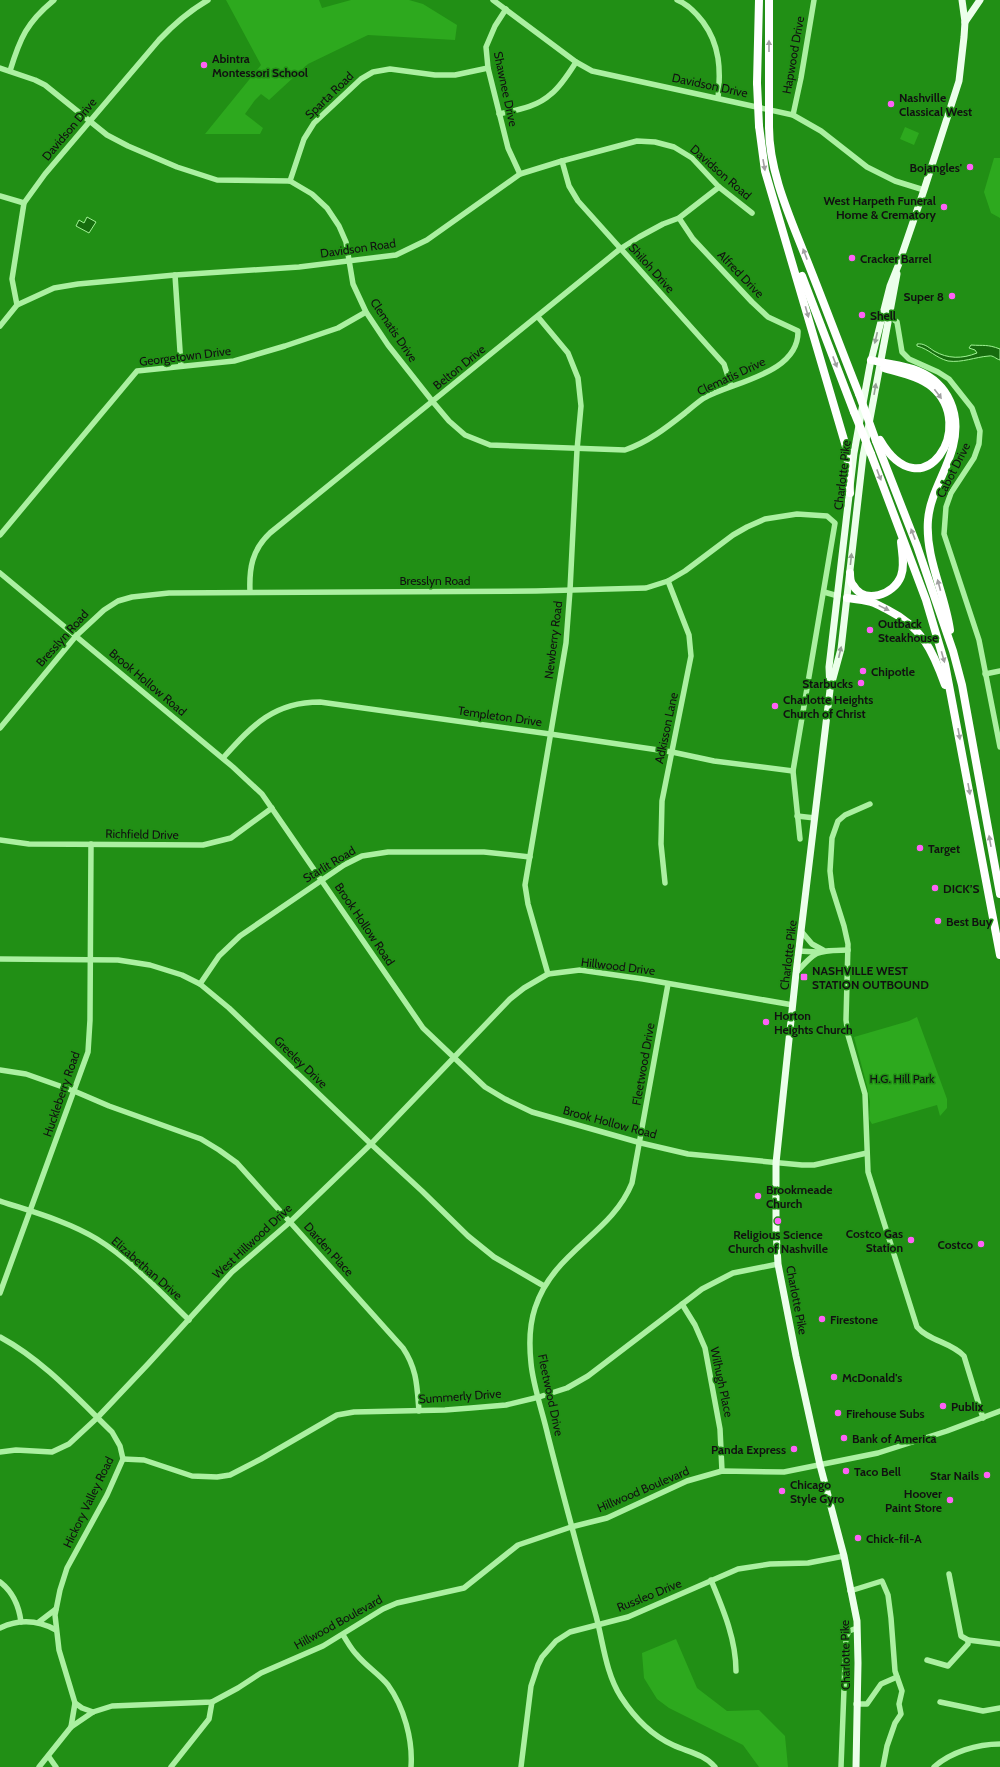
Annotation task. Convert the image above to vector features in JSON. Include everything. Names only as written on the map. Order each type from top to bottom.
[{"type":"highway","points":[[759,0],[758,126],[765,171],[781,221],[847,450],[850,493]]},
{"type":"highway","points":[[769,0],[769,138],[777,176],[792,222],[917,546],[953,650],[962,685],[1000,894]]},
{"type":"highway","points":[[781,221],[926,600],[945,664],[956,716],[1000,955]]},
{"type":"highway","points":[[870,363],[918,371],[936,381],[949,396],[954,407],[956,428],[953,446],[932,502],[928,519],[930,552],[948,620],[953,650]]},
{"type":"highway","points":[[877,439],[892,458],[904,466],[916,469],[930,466],[943,452],[949,436],[949,418],[944,402],[932,387],[918,379],[879,365]]},
{"type":"highway","points":[[850,573],[852,584],[859,592],[876,596],[890,591],[899,581],[903,567],[899,527]]},
{"type":"highway","points":[[847,598],[872,602],[900,616],[914,627],[924,639],[934,656],[956,716]]},
{"type":"main road","name":"Charlotte Pike","points":[[830,690],[829,667],[854,453],[870,363],[890,286],[924,190],[959,81],[963,51],[964,22],[962,0]]},
{"type":"main road","points":[[964,22],[980,0]]},
{"type":"main road","name":"Charlotte Pike","points":[[856,1767],[856,1704],[858,1663],[857,1628],[844,1556],[820,1465],[778,1264],[776,1230],[776,1163],[796,973],[830,690],[841,649],[863,456],[898,266]]},
{"type":"main road","points":[[838,596],[847,598]]},
{"type":"street","points":[[10,71],[17,47],[26,29],[54,0]]},
{"type":"street","name":"Davidson Drive","points":[[17,305],[12,279],[24,203],[45,174],[178,21],[195,7],[208,0]]},
{"type":"street","name":"Davidson Drive","points":[[493,0],[576,62],[592,71],[793,115],[821,131],[867,167],[896,181],[924,190]]},
{"type":"street","points":[[677,0],[685,3],[699,16],[715,42],[721,76],[718,98]]},
{"type":"street","name":"Hapwood Drive","points":[[793,115],[801,78],[814,0]]},
{"type":"street","name":"Shawnee Drive","points":[[506,9],[495,26],[486,47],[488,68],[508,148],[520,174]]},
{"type":"street","points":[[499,114],[532,106],[542,101],[552,94],[576,62]]},
{"type":"street","name":"Clematis Drive","points":[[0,68],[45,85],[107,135],[128,146],[177,167],[217,180],[290,181],[312,194],[332,214],[339,226],[346,242],[353,284],[366,312],[388,346],[433,402],[458,430],[469,438],[480,442],[490,445],[577,450],[626,450],[643,444],[704,398],[731,386],[748,382],[779,365],[790,354],[798,341],[798,331]]},
{"type":"street","name":"Sparta Road","points":[[290,181],[304,139],[314,123],[361,79],[373,72],[390,69],[435,75],[455,75],[488,68]]},
{"type":"street","name":"Davidson Road","points":[[0,326],[17,305],[54,288],[78,284],[299,266],[396,255],[414,247],[442,230],[520,174],[637,141],[655,142],[674,147],[692,158],[719,187],[752,212]]},
{"type":"street","name":"Shiloh Drive","points":[[562,161],[569,186],[578,201],[724,364],[731,386]]},
{"type":"street","name":"Belton Drive","points":[[250,592],[250,566],[253,556],[263,539],[620,249],[645,234],[680,218],[719,187]]},
{"type":"street","points":[[0,196],[24,203]]},
{"type":"street","name":"Alfred Drive","points":[[680,218],[694,240],[752,302],[768,316],[798,331]]},
{"type":"street","points":[[175,275],[181,366]]},
{"type":"street","name":"Cabot Drive","points":[[883,311],[897,322],[902,352],[909,359],[938,372],[949,379],[972,408],[977,419],[980,431],[979,444],[974,458],[951,493],[945,513],[944,534],[979,640],[1000,747]]},
{"type":"street","name":"Georgetown Drive","points":[[0,535],[137,371],[234,361],[280,348],[338,328],[366,312]]},
{"type":"street","name":"Newberry Road","points":[[538,317],[568,353],[578,378],[581,406],[577,450],[566,644],[530,856],[526,892],[548,974]]},
{"type":"street","name":"Bresslyn Road","points":[[0,728],[76,636],[104,610],[118,601],[132,597],[169,593],[530,591],[646,588],[668,581],[687,570],[747,526],[774,516],[807,514],[827,516],[835,523],[824,592]]},
{"type":"street","name":"Brook Hollow Road","points":[[0,573],[222,758],[262,794],[423,1028],[485,1087],[519,1107],[558,1120],[641,1143],[688,1154],[776,1163],[814,1165],[867,1153]]},
{"type":"street","name":"Adkisson Lane","points":[[665,883],[660,821],[662,801],[691,656],[689,635],[668,581]]},
{"type":"street","points":[[800,840],[793,771],[824,592],[838,596]]},
{"type":"street","points":[[986,674],[1000,671]]},
{"type":"street","name":"Templeton Drive","points":[[222,758],[263,718],[281,708],[306,702],[330,703],[550,734],[672,752],[714,761],[793,771]]},
{"type":"street","points":[[870,804],[845,815],[838,821],[832,838],[830,850],[832,888],[844,926],[848,950],[846,1020],[848,1035],[865,1094],[868,1172],[917,1327],[923,1333],[958,1350],[964,1356],[983,1418]]},
{"type":"street","name":"Richfield Drive","points":[[0,840],[29,844],[203,845],[231,838],[272,808]]},
{"type":"street","points":[[797,816],[815,818]]},
{"type":"street","name":"Huckleberry Road","points":[[0,1293],[88,1052],[91,959],[91,844]]},
{"type":"street","name":"Starlit Road","points":[[200,984],[219,956],[240,936],[353,860],[378,852],[484,852],[530,856]]},
{"type":"street","points":[[801,932],[820,951]]},
{"type":"street","points":[[799,951],[848,950]]},
{"type":"street","points":[[796,973],[811,956],[820,951]]},
{"type":"street","name":"Greeley Drive","points":[[0,959],[118,960],[150,965],[182,975],[200,984],[229,1008],[477,1244],[494,1257],[544,1286]]},
{"type":"street","name":"Hillwood Drive","points":[[454,1059],[510,999],[524,988],[548,974],[580,970],[668,984]]},
{"type":"street","points":[[668,984],[793,1005]]},
{"type":"street","name":"Fleetwood Drive","points":[[668,984],[641,1143],[632,1183],[623,1201],[613,1214],[566,1257],[544,1286],[534,1309],[530,1332],[531,1364],[571,1527],[610,1674],[620,1697],[643,1726],[672,1745],[700,1755],[715,1767]]},
{"type":"street","name":"West Hillwood Drive","points":[[0,1452],[16,1450],[52,1452],[69,1444],[97,1418],[232,1272],[290,1222],[371,1144],[454,1059]]},
{"type":"street","name":"Darden Place","points":[[0,1070],[26,1074],[206,1141],[237,1163],[403,1348],[411,1360],[416,1378],[419,1410]]},
{"type":"street","name":"Elizabethan Drive","points":[[0,1201],[66,1223],[97,1239],[114,1250],[189,1320]]},
{"type":"street","name":"Summerly Drive","points":[[124,1459],[144,1460],[192,1476],[217,1477],[230,1475],[261,1459],[337,1415],[354,1412],[445,1410],[506,1405],[539,1397],[567,1388],[588,1376],[702,1288],[733,1273],[778,1264]]},
{"type":"street","name":"Wilhugh Place","points":[[682,1304],[695,1325],[704,1348],[720,1429],[722,1471]]},
{"type":"street","name":"Hickory Valley Road","points":[[0,1337],[18,1347],[35,1360],[112,1432],[120,1446],[124,1459],[107,1495],[68,1568],[60,1590],[56,1609],[56,1630],[59,1650],[75,1703],[71,1727]]},
{"type":"street","name":"Hillwood Boulevard","points":[[39,1767],[49,1757],[71,1727],[93,1712],[108,1706],[212,1702],[261,1673],[307,1653],[342,1635],[365,1619],[393,1605],[464,1588],[518,1545],[571,1527],[607,1518],[688,1481],[722,1471],[784,1472],[878,1453],[1000,1411]]},
{"type":"street","name":"Russleo Drive","points":[[521,1767],[527,1730],[531,1686],[542,1657],[556,1641],[570,1632],[630,1616],[738,1569],[752,1566],[808,1563],[844,1556]]},
{"type":"street","points":[[949,1574],[961,1636],[968,1640],[1000,1644]]},
{"type":"street","points":[[711,1580],[732,1637],[736,1671]]},
{"type":"street","points":[[850,1591],[882,1581],[888,1595],[892,1618],[895,1671],[902,1691],[899,1704],[901,1714],[895,1723],[886,1746],[883,1767]]},
{"type":"street","points":[[0,1582],[9,1589],[18,1606],[22,1622]]},
{"type":"street","points":[[39,1622],[56,1609]]},
{"type":"street","points":[[0,1628],[22,1622],[39,1622],[56,1630]]},
{"type":"street","points":[[841,1767],[846,1637],[848,1631],[857,1628]]},
{"type":"street","points":[[342,1635],[357,1655],[387,1685],[397,1700],[406,1723],[411,1754],[411,1767]]},
{"type":"street","points":[[927,1660],[948,1666],[968,1644],[968,1640]]},
{"type":"street","points":[[856,1704],[867,1704],[881,1684],[897,1677]]},
{"type":"street","points":[[171,1767],[209,1719],[212,1702]]},
{"type":"street","points":[[940,1702],[983,1711],[1000,1708]]},
{"type":"street","points":[[75,1703],[82,1708],[93,1712]]},
{"type":"street","points":[[934,1767],[953,1755],[981,1745],[1000,1744]]},
{"type":"street","points":[[49,1757],[56,1767]]},
{"type":"green space","points":[[226,0],[319,0],[322,8],[351,0],[409,0],[423,4],[457,25],[455,40],[368,35],[308,64],[269,100],[261,94],[245,114],[263,128],[260,134],[205,134],[261,65]]},
{"type":"green space","points":[[905,127],[919,133],[914,145],[900,139]]},
{"type":"green space","points":[[994,158],[1000,158],[1000,218],[991,213],[984,192]]},
{"type":"green space","name":"H.G. Hill Park","points":[[917,1017],[947,1099],[947,1108],[940,1116],[937,1105],[872,1124],[869,1119],[870,1102],[867,1086],[854,1037],[909,1021]]},
{"type":"green space","points":[[676,1639],[697,1688],[727,1711],[759,1710],[785,1736],[788,1767],[759,1767],[743,1745],[669,1708],[657,1699],[644,1678],[642,1653]]},
{"type":"shaded area","points":[[87,217],[96,222],[89,233],[76,226],[79,220],[84,223]]},
{"type":"shaded area","points":[[917,344],[924,345],[939,354],[950,357],[960,357],[977,353],[975,350],[969,348],[971,345],[992,346],[1000,349],[1000,360],[990,356],[948,361],[917,346]]},
{"type":"place","name":"Abintra Montessori School","points":[[204,65]]},
{"type":"place","name":"Nashville Classical West","points":[[891,104]]},
{"type":"place","name":"Bojangles'","points":[[970,167]]},
{"type":"place","name":"West Harpeth Funeral Home & Crematory","points":[[944,207]]},
{"type":"place","name":"Cracker Barrel","points":[[852,258]]},
{"type":"place","name":"Super 8","points":[[952,296]]},
{"type":"place","name":"Shell","points":[[862,315]]},
{"type":"place","name":"Outback Steakhouse","points":[[870,630]]},
{"type":"place","name":"Chipotle","points":[[863,671]]},
{"type":"place","name":"Starbucks","points":[[861,683]]},
{"type":"place","name":"Charlotte Heights Church of Christ","points":[[775,706]]},
{"type":"place","name":"Target","points":[[920,848]]},
{"type":"place","name":"DICK’S","points":[[935,888]]},
{"type":"place","name":"Best Buy","points":[[938,921]]},
{"type":"place","name":"NASHVILLE WEST STATION OUTBOUND","points":[[804,977]]},
{"type":"place","name":"Horton Heights Church","points":[[766,1022]]},
{"type":"place","name":"Brookmeade Church","points":[[758,1196]]},
{"type":"place","name":"Religious Science Church of Nashville","points":[[778,1221]]},
{"type":"place","name":"Costco Gas Station","points":[[911,1240]]},
{"type":"place","name":"Costco","points":[[981,1244]]},
{"type":"place","name":"Firestone","points":[[822,1319]]},
{"type":"place","name":"McDonald's","points":[[834,1377]]},
{"type":"place","name":"Publix","points":[[943,1406]]},
{"type":"place","name":"Firehouse Subs","points":[[838,1413]]},
{"type":"place","name":"Bank of America","points":[[844,1438]]},
{"type":"place","name":"Panda Express","points":[[794,1449]]},
{"type":"place","name":"Taco Bell","points":[[846,1471]]},
{"type":"place","name":"Star Nails","points":[[987,1475]]},
{"type":"place","name":"Chicago Style Gyro","points":[[782,1491]]},
{"type":"place","name":"Hoover Paint Store","points":[[950,1500]]},
{"type":"place","name":"Chick-fil-A","points":[[858,1538]]}]
